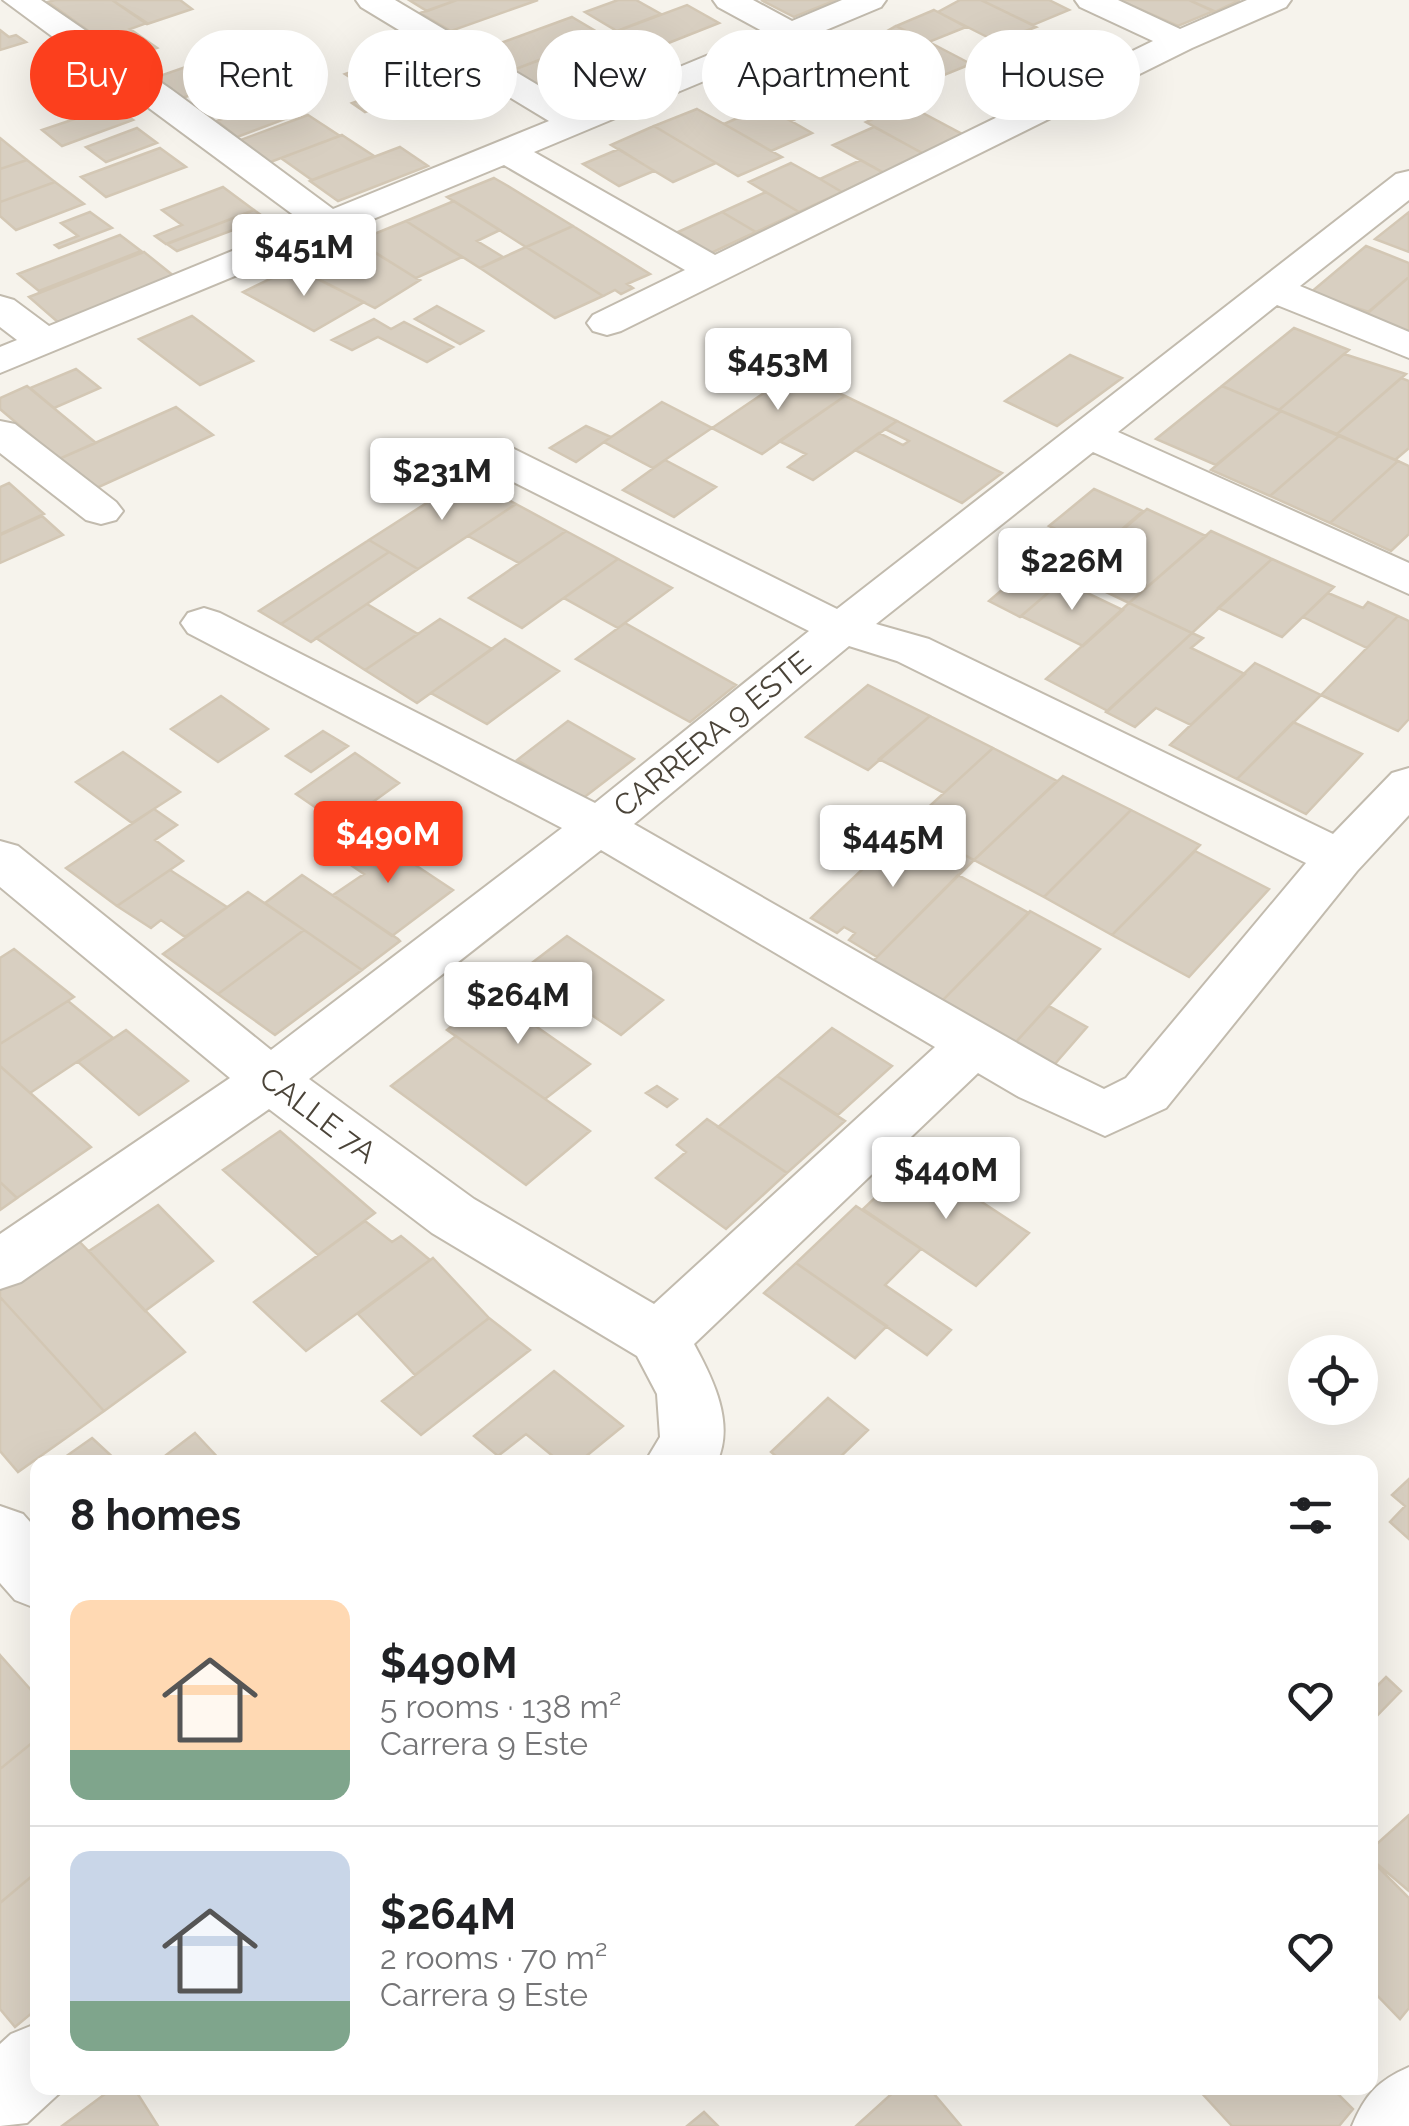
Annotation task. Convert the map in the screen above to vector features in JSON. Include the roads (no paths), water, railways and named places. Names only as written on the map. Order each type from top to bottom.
[{"type":"street","points":[[20,0],[160,97],[329,224]]},
{"type":"street","points":[[372,0],[576,122]]},
{"type":"street","points":[[729,0],[784,30]]},
{"type":"street","points":[[797,30],[870,0]]},
{"type":"street","points":[[1091,0],[1180,42]]},
{"type":"street","points":[[606,323],[1180,42],[1275,0]]},
{"type":"street","points":[[0,361],[702,70]]},
{"type":"street","points":[[506,151],[710,269]]},
{"type":"street","name":"CARRERA 9 ESTE","points":[[0,1264],[270,1080],[599,826],[841,628],[1409,182]]},
{"type":"street","points":[[1273,289],[1409,346]]},
{"type":"street","points":[[0,308],[45,342]]},
{"type":"street","points":[[0,433],[101,511]]},
{"type":"street","points":[[1088,434],[1409,580]]},
{"type":"street","points":[[493,455],[841,628],[914,650],[1339,858]]},
{"type":"street","points":[[204,622],[599,826],[972,1044],[1105,1114],[1146,1094],[1339,858],[1409,785]]},
{"type":"street","name":"CALLE 7A","points":[[0,859],[270,1080],[453,1216],[659,1338]]},
{"type":"street","points":[[684,1455],[692,1448],[688,1393],[659,1338],[972,1044]]},
{"type":"street","points":[[0,1535],[30,1569]]},
{"type":"street","points":[[0,2096],[30,2068]]},
{"type":"street","points":[[1391,2126],[1409,2106]]}]
